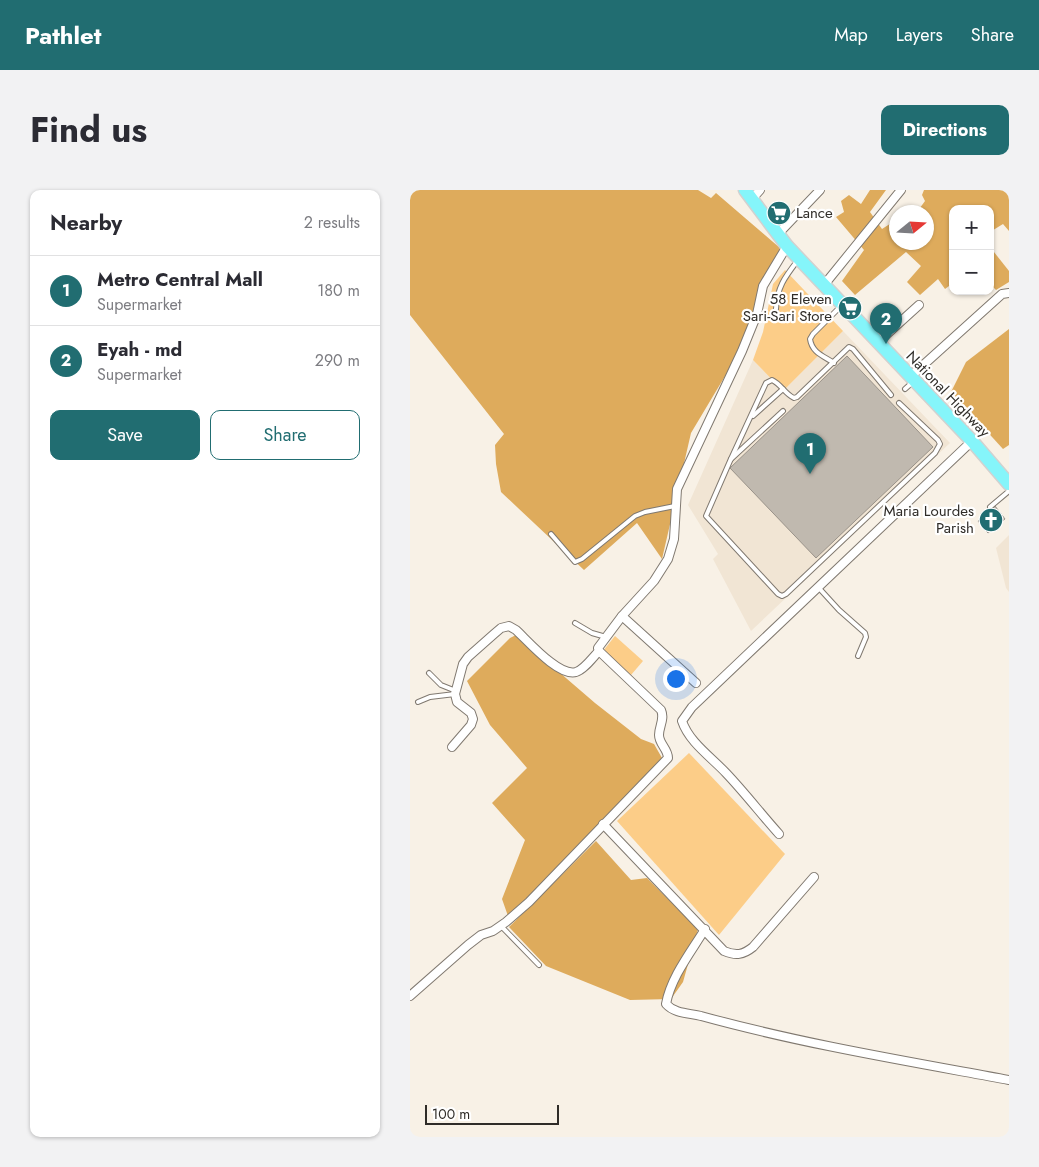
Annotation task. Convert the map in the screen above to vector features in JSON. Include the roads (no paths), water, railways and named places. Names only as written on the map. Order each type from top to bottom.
[{"type":"main road","name":"National Highway","points":[[752,193],[787,246],[842,304],[910,383],[972,441],[1009,484]]},
{"type":"street","points":[[778,234],[820,190]]},
{"type":"street","points":[[824,285],[901,190]]},
{"type":"street","points":[[452,747],[471,725],[473,719],[471,713],[457,702],[456,693],[463,664],[468,657],[502,628],[509,626],[516,630],[553,664],[568,672],[575,673],[599,651],[598,648],[622,616],[654,581],[668,559],[674,538],[677,489],[742,351],[756,314],[763,286],[787,246]]},
{"type":"street","points":[[910,383],[1002,294],[1009,292]]},
{"type":"street","points":[[877,343],[919,305]]},
{"type":"street","points":[[779,834],[727,774],[695,742],[682,721],[692,707],[972,441]]},
{"type":"street","points":[[622,616],[696,683]]},
{"type":"street","points":[[410,996],[468,944],[481,935],[501,926],[535,897],[602,824],[666,762],[668,754],[659,736],[663,714],[661,710],[599,651]]},
{"type":"street","points":[[602,824],[724,950],[733,955],[744,954],[753,947],[814,877]]},
{"type":"street","points":[[705,929],[678,973],[668,994],[666,1004],[671,1010],[740,1028],[870,1055],[1009,1080]]},
{"type":"lane","points":[[776,309],[776,296],[781,282],[799,258]]},
{"type":"lane","points":[[834,362],[823,358],[814,350],[810,340],[813,334],[842,304]]},
{"type":"lane","points":[[891,395],[853,349],[849,347],[797,397],[790,397],[772,380],[766,383],[706,516],[782,596],[935,453],[940,444],[938,440],[899,403]]},
{"type":"lane","points":[[750,418],[783,389]]},
{"type":"lane","points":[[730,460],[783,411]]},
{"type":"lane","points":[[990,507],[1009,491]]},
{"type":"lane","points":[[551,534],[575,562],[582,559],[635,516],[675,506]]},
{"type":"lane","points":[[818,588],[865,633],[866,637],[858,656]]},
{"type":"lane","points":[[575,623],[592,633],[606,637]]},
{"type":"lane","points":[[429,673],[441,686],[456,693]]},
{"type":"lane","points":[[418,702],[430,697],[456,693]]},
{"type":"lane","points":[[501,926],[539,965]]},
{"type":"place","name":"Lance","points":[[779,213]]},
{"type":"place","name":"58 Eleven Sari-Sari Store","points":[[850,308]]},
{"type":"place","name":"Eyah - md","points":[[886,344]]},
{"type":"place","name":"Metro Central Mall","points":[[810,474]]},
{"type":"place","name":"Maria Lourdes Parish","points":[[991,520]]}]
